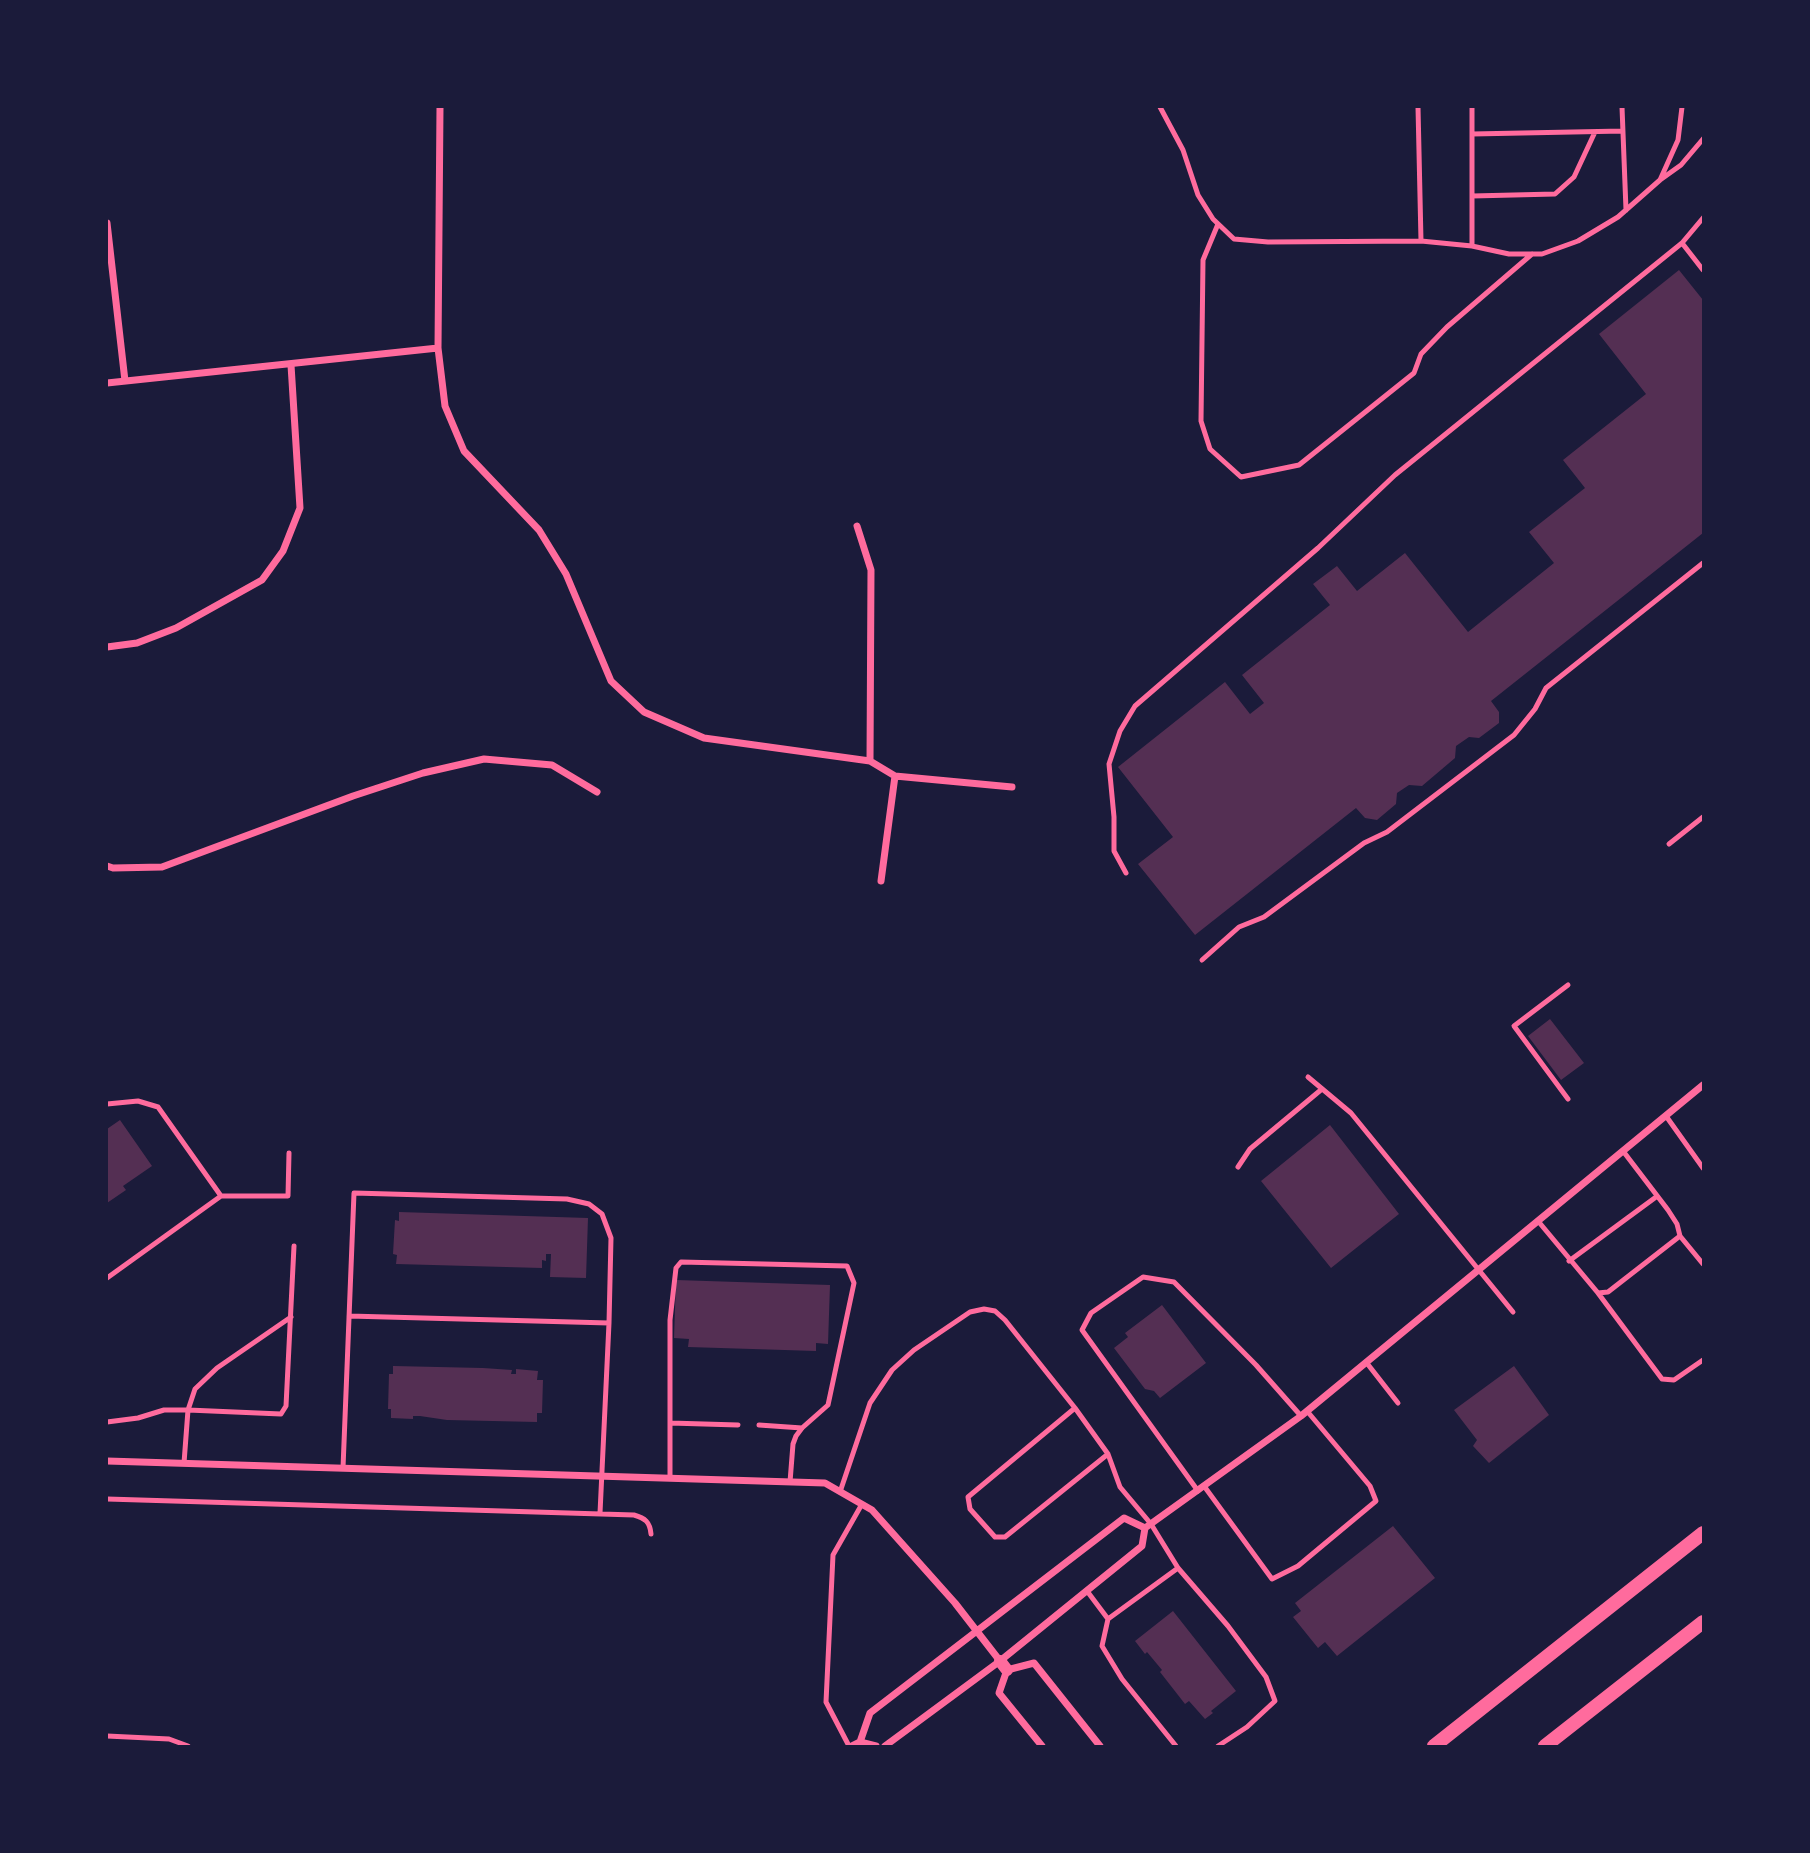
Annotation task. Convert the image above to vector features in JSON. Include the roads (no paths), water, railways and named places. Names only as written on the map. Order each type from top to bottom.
[{"type":"main road","points":[[1434,1746],[1703,1533]]},
{"type":"main road","points":[[1545,1746],[1703,1622]]},
{"type":"street","points":[[440,107],[438,348],[445,406],[464,451],[539,530],[566,573],[611,681],[644,712],[704,738],[870,761],[895,776],[1012,787]]},
{"type":"street","points":[[107,223],[125,381]]},
{"type":"street","points":[[107,383],[438,348]]},
{"type":"street","points":[[107,647],[136,643],[176,628],[262,580],[283,551],[300,508],[291,365]]},
{"type":"street","points":[[857,526],[871,570],[870,761]]},
{"type":"street","points":[[107,866],[162,867],[353,796],[423,773],[485,759],[552,765],[597,792]]},
{"type":"street","points":[[881,881],[895,776]]},
{"type":"street","points":[[884,1746],[1004,1665],[1142,1546],[1148,1526],[1304,1413],[1703,1085]]},
{"type":"street","points":[[107,1461],[825,1483],[873,1510],[977,1631],[1004,1665],[999,1693],[1042,1746]]},
{"type":"street","points":[[850,1746],[860,1741],[870,1713],[1124,1518],[1148,1526]]},
{"type":"street","points":[[1004,1665],[1034,1663],[1100,1746]]},
{"type":"street","points":[[860,1741],[876,1746]]},
{"type":"lane","points":[[1160,107],[1182,150],[1198,195],[1218,224],[1234,239],[1268,242],[1421,241],[1472,246],[1509,254],[1542,254],[1578,242],[1626,210],[1681,165],[1703,138]]},
{"type":"lane","points":[[1418,107],[1421,241]]},
{"type":"lane","points":[[1472,107],[1472,246]]},
{"type":"lane","points":[[1622,107],[1626,210]]},
{"type":"lane","points":[[1660,180],[1678,140],[1682,107]]},
{"type":"lane","points":[[1472,196],[1555,194],[1574,177],[1595,131]]},
{"type":"lane","points":[[1472,134],[1623,131]]},
{"type":"lane","points":[[1126,873],[1114,851],[1109,764],[1120,731],[1135,706],[1318,548],[1395,475],[1682,243],[1703,218]]},
{"type":"lane","points":[[1218,224],[1203,260],[1201,421],[1210,449],[1241,477],[1299,465],[1414,373],[1420,354],[1447,327],[1532,254]]},
{"type":"lane","points":[[1682,243],[1703,270]]},
{"type":"lane","points":[[1202,960],[1240,927],[1264,917],[1364,843],[1387,832],[1514,735],[1535,709],[1546,688],[1703,563]]},
{"type":"lane","points":[[1669,844],[1703,817]]},
{"type":"lane","points":[[1568,985],[1514,1026],[1568,1099]]},
{"type":"lane","points":[[1308,1077],[1351,1113],[1513,1312]]},
{"type":"lane","points":[[1238,1167],[1250,1149],[1322,1089]]},
{"type":"lane","points":[[107,1104],[138,1101],[158,1107],[220,1196]]},
{"type":"lane","points":[[1666,1116],[1703,1168]]},
{"type":"lane","points":[[1623,1151],[1677,1224],[1680,1236],[1703,1264]]},
{"type":"lane","points":[[107,1278],[220,1196],[288,1196],[289,1153]]},
{"type":"lane","points":[[343,1468],[354,1193],[567,1199],[589,1204],[602,1214],[611,1238],[600,1513]]},
{"type":"lane","points":[[1569,1261],[1656,1197]]},
{"type":"lane","points":[[1538,1221],[1598,1293],[1662,1379],[1674,1380],[1703,1360]]},
{"type":"lane","points":[[1598,1293],[1608,1292],[1680,1236]]},
{"type":"lane","points":[[107,1422],[138,1418],[164,1410],[281,1414],[286,1406],[295,1246]]},
{"type":"lane","points":[[670,1478],[671,1309],[673,1276],[681,1262],[847,1266],[854,1283],[828,1405],[802,1428],[793,1444],[790,1482]]},
{"type":"lane","points":[[1143,1277],[1174,1282],[1304,1413],[1370,1486],[1376,1502],[1298,1566],[1272,1578],[1201,1489],[1082,1330],[1091,1314],[1143,1277]]},
{"type":"lane","points":[[840,1492],[870,1403],[892,1370],[914,1350],[970,1312],[984,1309],[995,1311],[1075,1408],[1108,1454],[1120,1486],[1148,1526],[1266,1677],[1275,1701],[1247,1727],[1218,1746]]},
{"type":"lane","points":[[349,1316],[609,1323]]},
{"type":"lane","points":[[184,1463],[188,1410],[195,1389],[217,1368],[291,1317]]},
{"type":"lane","points":[[1366,1362],[1398,1403]]},
{"type":"lane","points":[[1075,1408],[968,1497],[970,1509],[995,1537],[1005,1537],[1108,1454]]},
{"type":"lane","points":[[670,1423],[738,1425]]},
{"type":"lane","points":[[759,1425],[802,1428]]},
{"type":"lane","points":[[107,1499],[600,1513],[644,1518],[650,1525],[650,1534]]},
{"type":"lane","points":[[850,1746],[826,1702],[833,1555],[862,1503]]},
{"type":"lane","points":[[1176,1746],[1122,1679],[1102,1646],[1108,1619],[1178,1567]]},
{"type":"lane","points":[[1087,1591],[1108,1619]]},
{"type":"lane","points":[[107,1736],[169,1739],[188,1746]]}]
